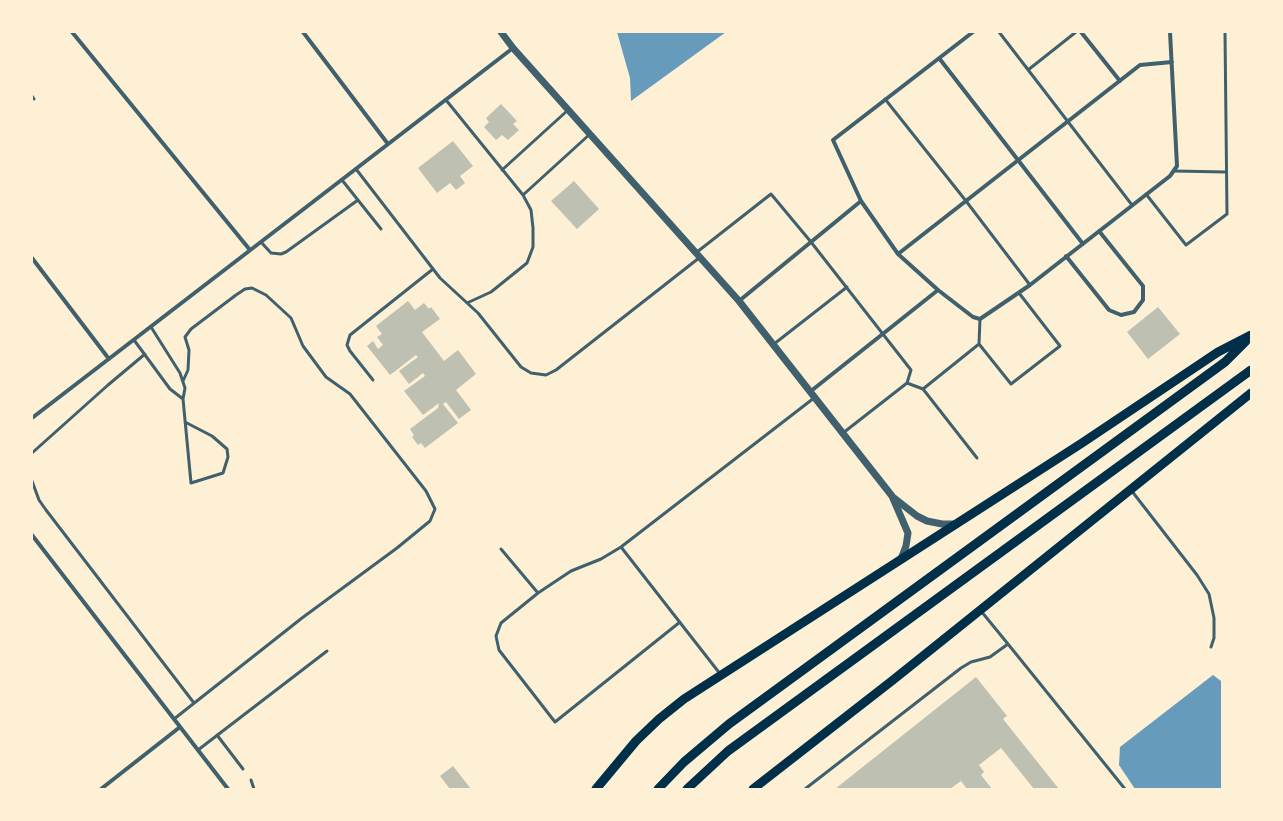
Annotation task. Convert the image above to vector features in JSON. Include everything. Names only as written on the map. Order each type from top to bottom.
[{"type":"main road","points":[[596,789],[620,759],[651,726],[684,699],[957,524],[1137,407],[1218,352],[1251,335]]},
{"type":"main road","points":[[658,789],[684,762],[714,736],[1225,362],[1251,335]]},
{"type":"main road","points":[[687,789],[713,764],[734,748],[1251,370]]},
{"type":"main road","points":[[753,789],[1251,393]]},
{"type":"street","points":[[72,32],[250,250]]},
{"type":"street","points":[[303,32],[388,144]]},
{"type":"street","points":[[501,32],[513,48],[739,301],[811,390],[892,496],[908,533],[906,546],[901,559]]},
{"type":"street","points":[[972,32],[833,140],[861,201],[898,254],[938,290],[973,317],[980,319],[1030,285],[1170,176],[1174,171],[1177,166],[1170,32]]},
{"type":"street","points":[[1081,32],[1120,81]]},
{"type":"street","points":[[32,418],[513,48]]},
{"type":"street","points":[[939,58],[1083,244]]},
{"type":"street","points":[[898,254],[1140,65],[1172,62]]},
{"type":"street","points":[[739,301],[861,201]]},
{"type":"street","points":[[1066,256],[1109,310],[1121,315],[1134,312],[1143,300],[1142,286],[1099,231]]},
{"type":"street","points":[[32,258],[109,359]]},
{"type":"street","points":[[811,390],[938,290]]},
{"type":"street","points":[[892,496],[922,519],[936,523],[957,524]]},
{"type":"street","points":[[32,535],[228,789]]},
{"type":"street","points":[[101,789],[180,727]]},
{"type":"lane","points":[[999,32],[1132,205]]},
{"type":"lane","points":[[1028,70],[1076,32]]},
{"type":"lane","points":[[1146,194],[1186,245],[1227,214],[1225,32]]},
{"type":"lane","points":[[446,100],[523,195],[531,210],[533,228],[533,247],[527,263],[491,292],[467,303]]},
{"type":"lane","points":[[885,100],[966,201],[1030,285]]},
{"type":"lane","points":[[502,170],[568,110]]},
{"type":"lane","points":[[523,195],[590,134]]},
{"type":"lane","points":[[356,169],[440,278],[478,313],[521,367],[531,373],[546,374],[556,370],[604,334],[771,194],[812,242],[911,370],[907,383],[843,433]]},
{"type":"lane","points":[[1174,171],[1226,172]]},
{"type":"lane","points":[[342,180],[381,229]]},
{"type":"lane","points":[[261,242],[271,253],[281,254],[286,252],[358,200]]},
{"type":"lane","points":[[373,380],[350,351],[347,345],[350,335],[433,269]]},
{"type":"lane","points":[[774,344],[847,287]]},
{"type":"lane","points":[[174,719],[302,618],[397,548],[430,521],[435,509],[426,491],[350,394],[326,377],[303,346],[291,318],[266,295],[252,288],[245,289],[190,329],[185,337],[189,350],[188,370],[183,381]]},
{"type":"lane","points":[[980,319],[980,344],[1011,384],[1060,346],[1019,293]]},
{"type":"lane","points":[[150,327],[186,388],[183,399],[185,422],[191,483],[223,473],[228,457],[227,449],[212,436],[185,422]]},
{"type":"lane","points":[[134,340],[170,389],[183,399]]},
{"type":"lane","points":[[923,389],[980,344]]},
{"type":"lane","points":[[32,453],[145,354]]},
{"type":"lane","points":[[907,383],[923,389],[977,458]]},
{"type":"lane","points":[[680,622],[556,722],[499,650],[496,644],[496,636],[501,623],[538,593],[567,573],[601,559],[621,547],[816,397]]},
{"type":"lane","points":[[32,481],[39,500],[46,510],[194,703]]},
{"type":"lane","points":[[1130,489],[1210,594],[1214,618],[1214,638],[1211,647]]},
{"type":"lane","points":[[621,547],[721,675]]},
{"type":"lane","points":[[501,549],[538,593]]},
{"type":"lane","points":[[980,610],[1125,789]]},
{"type":"lane","points":[[805,789],[960,668],[971,662],[990,657],[1008,644]]},
{"type":"lane","points":[[198,750],[327,651]]},
{"type":"lane","points":[[217,735],[243,769]]},
{"type":"lane","points":[[251,780],[254,789]]},
{"type":"water","points":[[617,32],[726,32],[631,101],[630,78]]},
{"type":"water","points":[[1213,675],[1221,681],[1221,789],[1135,789],[1119,765],[1120,747]]},
{"type":"building","points":[[501,104],[517,121],[513,124],[519,130],[508,140],[502,135],[496,140],[484,127],[489,122],[486,118]]},
{"type":"building","points":[[453,141],[473,166],[460,176],[465,183],[456,190],[450,183],[437,193],[418,168]]},
{"type":"building","points":[[574,181],[599,209],[577,229],[551,201]]},
{"type":"building","points":[[408,301],[415,310],[424,303],[429,309],[431,307],[440,319],[422,332],[444,361],[458,350],[476,374],[456,390],[471,410],[459,419],[446,402],[443,404],[458,423],[425,448],[421,443],[418,445],[412,437],[414,435],[410,429],[438,408],[439,403],[423,415],[404,391],[425,376],[423,373],[409,384],[399,371],[418,357],[416,355],[390,375],[367,346],[373,341],[378,349],[383,345],[377,337],[382,334],[376,326]]},
{"type":"building","points":[[1158,307],[1180,334],[1148,359],[1127,332]]},
{"type":"building","points":[[976,677],[1007,716],[1003,719],[1059,789],[1034,789],[1001,748],[979,765],[984,772],[981,775],[992,789],[967,789],[961,781],[950,789],[835,789]]},
{"type":"building","points":[[453,766],[471,789],[450,789],[440,776]]}]
